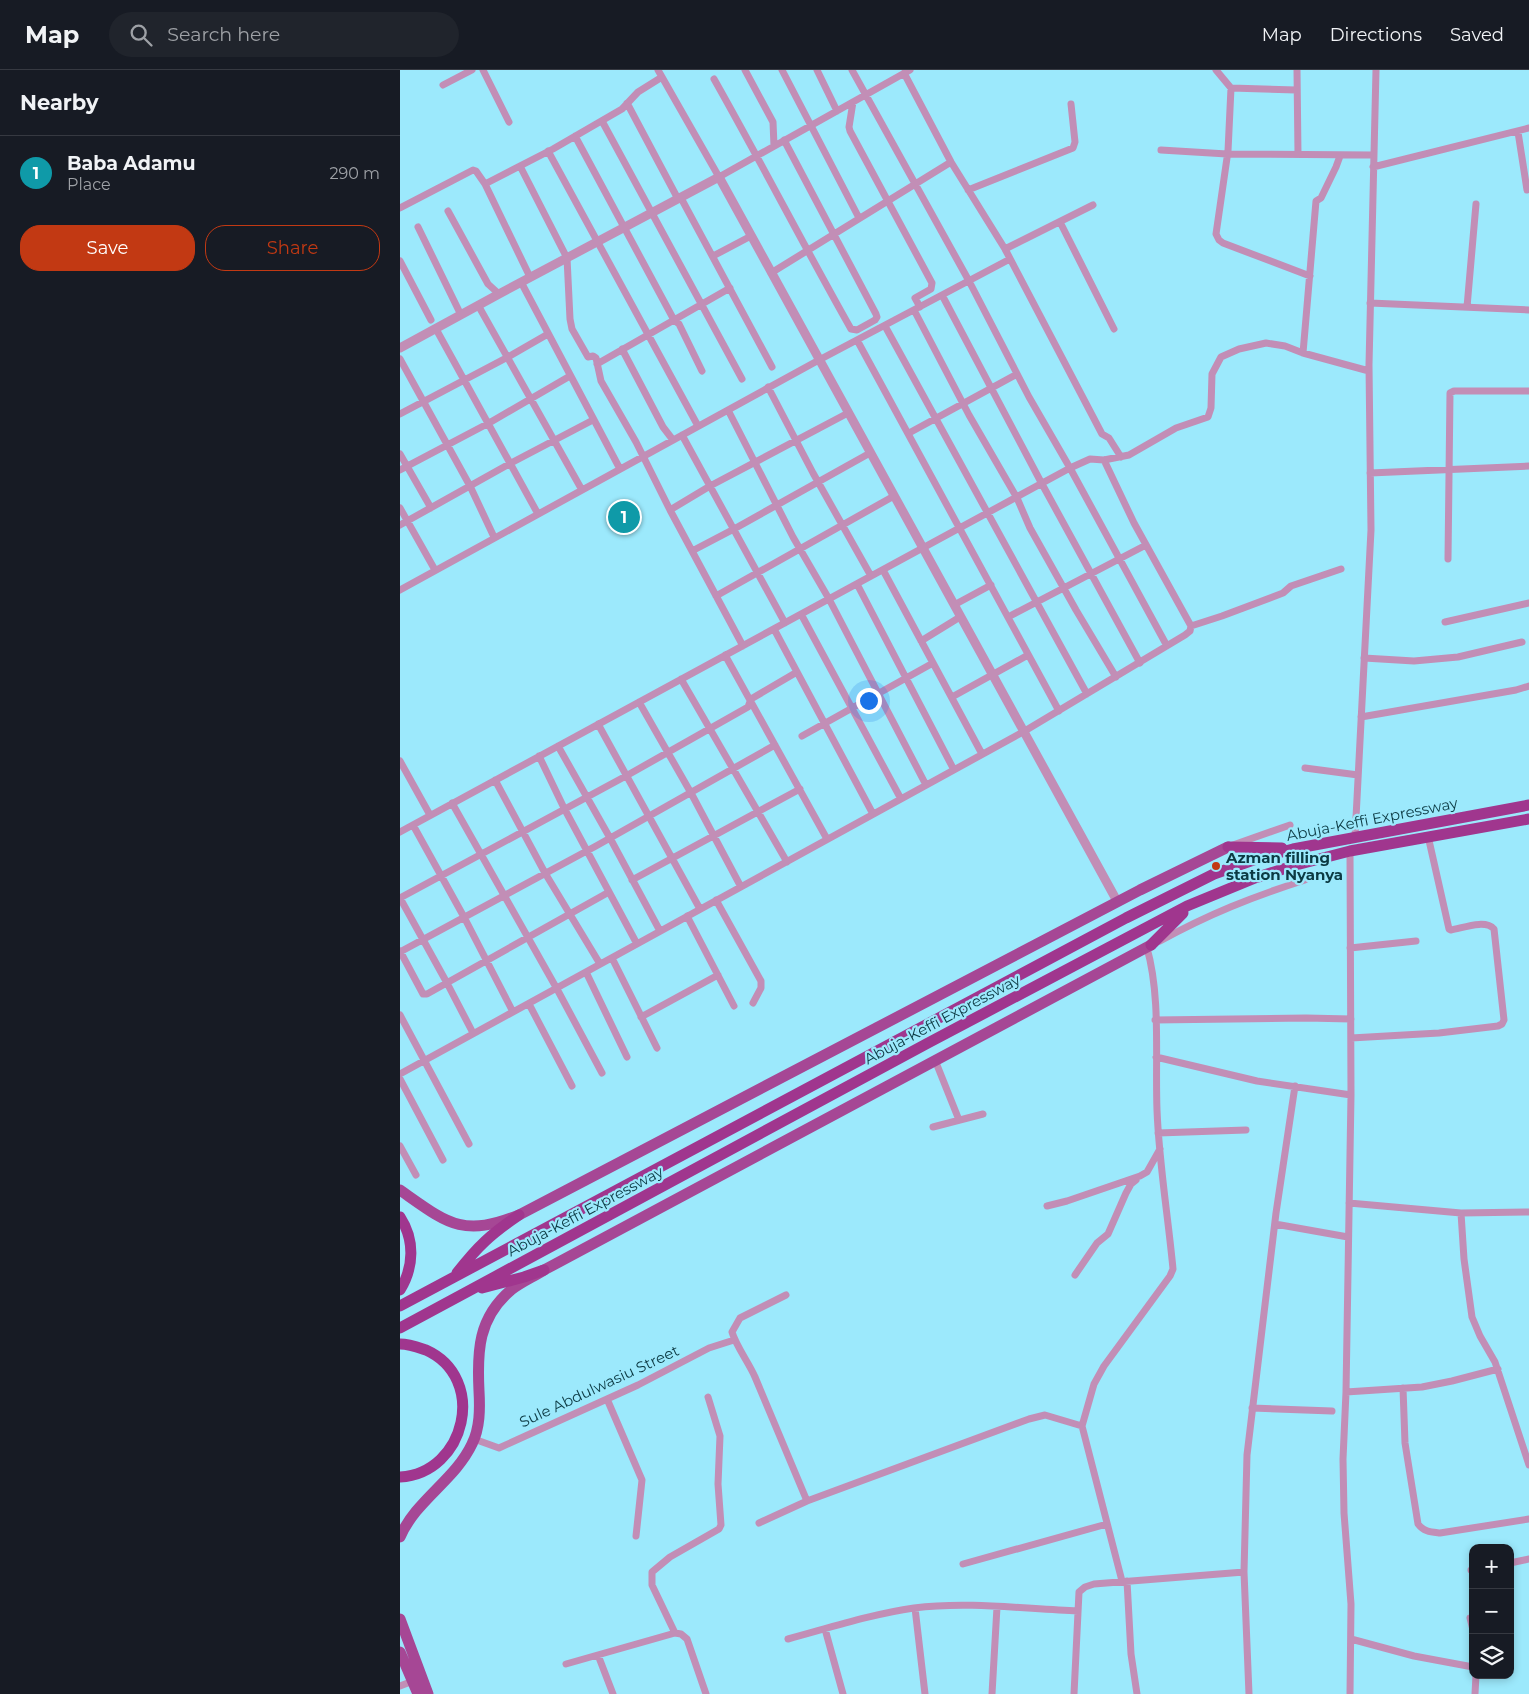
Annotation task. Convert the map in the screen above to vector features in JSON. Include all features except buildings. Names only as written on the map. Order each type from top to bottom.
[{"type":"highway","name":"Abuja-Keffi Expressway","points":[[400,1306],[1181,890],[1232,867],[1294,849],[1529,805]]},
{"type":"highway","name":"Abuja-Keffi Expressway","points":[[400,1328],[1152,923],[1196,902],[1255,878],[1350,851],[1529,819]]},
{"type":"highway","points":[[1228,847],[1294,849]]},
{"type":"highway","points":[[1149,947],[1178,916],[1196,902]]},
{"type":"highway","points":[[454,1276],[477,1248],[491,1235],[519,1215]]},
{"type":"highway","points":[[400,1217],[406,1229],[411,1249],[410,1268],[400,1290]]},
{"type":"highway","points":[[468,1291],[498,1285],[544,1270]]},
{"type":"highway","points":[[400,1344],[421,1348],[443,1360],[456,1380],[463,1405],[460,1427],[456,1438],[444,1457],[434,1466],[421,1473],[400,1477]]},
{"type":"main road","name":"Abuja-Keffi Expressway","points":[[400,1190],[437,1216],[456,1224],[472,1227],[486,1226],[519,1215],[1174,872],[1228,847]]},
{"type":"main road","points":[[400,1537],[412,1514],[458,1467],[474,1439],[478,1425],[479,1346],[490,1316],[500,1301],[513,1289],[544,1270],[1149,947]]},
{"type":"main road","points":[[400,1619],[428,1694]]},
{"type":"main road","points":[[400,1652],[418,1694]]},
{"type":"street","points":[[443,85],[472,70]]},
{"type":"street","points":[[483,70],[509,122]]},
{"type":"street","points":[[745,70],[773,122],[774,146]]},
{"type":"street","points":[[782,70],[860,218]]},
{"type":"street","points":[[817,70],[837,111]]},
{"type":"street","points":[[852,70],[1167,646]]},
{"type":"street","points":[[1216,70],[1231,88],[1227,154],[1216,234],[1218,240],[1310,276]]},
{"type":"street","points":[[1297,70],[1298,154]]},
{"type":"street","points":[[1355,837],[1371,530],[1369,371],[1376,70]]},
{"type":"street","points":[[400,348],[719,177],[907,72],[951,162],[1005,249],[1102,434],[1115,445],[1121,457]]},
{"type":"street","points":[[485,184],[622,109],[660,73],[1117,902]]},
{"type":"street","points":[[714,79],[758,155],[807,250],[851,329],[857,330],[875,320],[876,314],[784,140]]},
{"type":"street","points":[[1231,88],[1296,90]]},
{"type":"street","points":[[853,102],[850,131],[932,286],[931,289],[915,298],[917,309],[963,404],[1017,498],[1030,528],[1116,677]]},
{"type":"street","points":[[627,103],[772,367]]},
{"type":"street","points":[[968,190],[1073,148],[1071,104]]},
{"type":"street","points":[[602,121],[742,379]]},
{"type":"street","points":[[1373,167],[1529,128]]},
{"type":"street","points":[[1518,132],[1527,190]]},
{"type":"street","points":[[575,136],[674,320],[679,324],[702,372]]},
{"type":"street","points":[[1161,150],[1227,154],[1373,155]]},
{"type":"street","points":[[548,151],[698,426]]},
{"type":"street","points":[[1303,353],[1316,201],[1321,198],[1340,156]]},
{"type":"street","points":[[771,273],[951,162]]},
{"type":"street","points":[[520,166],[567,258],[572,329],[588,357],[593,356],[596,358],[602,381],[743,646]]},
{"type":"street","points":[[400,208],[473,170],[476,171],[485,184],[530,277]]},
{"type":"street","points":[[1467,308],[1476,204]]},
{"type":"street","points":[[1005,249],[1093,205]]},
{"type":"street","points":[[448,211],[488,284],[499,294]]},
{"type":"street","points":[[1060,222],[1114,328]]},
{"type":"street","points":[[418,227],[461,315]]},
{"type":"street","points":[[712,256],[751,236]]},
{"type":"street","points":[[400,590],[819,360],[1010,260]]},
{"type":"street","points":[[400,261],[431,320]]},
{"type":"street","points":[[521,282],[620,469]]},
{"type":"street","points":[[597,364],[730,288]]},
{"type":"street","points":[[942,295],[1140,663]]},
{"type":"street","points":[[1370,303],[1529,310]]},
{"type":"street","points":[[478,305],[582,490]]},
{"type":"street","points":[[885,326],[1035,603],[1087,694]]},
{"type":"street","points":[[436,329],[538,514]]},
{"type":"street","points":[[400,414],[548,334]]},
{"type":"street","points":[[857,340],[991,584],[1058,711]]},
{"type":"street","points":[[400,832],[1070,468],[1090,459],[1104,460],[1129,455],[1176,428],[1208,417],[1211,408],[1212,374],[1221,357],[1240,349],[1266,343],[1284,346],[1369,371]]},
{"type":"street","points":[[622,349],[663,427],[673,440]]},
{"type":"street","points":[[400,359],[470,486],[494,537]]},
{"type":"street","points":[[909,433],[1017,374]]},
{"type":"street","points":[[400,470],[489,423],[570,376]]},
{"type":"street","points":[[768,388],[818,483],[871,576]]},
{"type":"street","points":[[1448,559],[1450,393],[1454,391],[1529,391]]},
{"type":"street","points":[[728,410],[926,785]]},
{"type":"street","points":[[670,510],[754,462],[848,413]]},
{"type":"street","points":[[400,525],[510,463],[594,420]]},
{"type":"street","points":[[682,435],[785,623]]},
{"type":"street","points":[[692,551],[870,453]]},
{"type":"street","points":[[400,454],[431,508]]},
{"type":"street","points":[[400,1074],[1023,732],[1140,663],[1190,631],[1191,626],[1146,545],[1104,460]]},
{"type":"street","points":[[1370,473],[1529,466]]},
{"type":"street","points":[[716,596],[894,496]]},
{"type":"street","points":[[400,508],[435,570]]},
{"type":"street","points":[[1008,617],[1146,545]]},
{"type":"street","points":[[1191,626],[1283,593],[1291,586],[1341,569]]},
{"type":"street","points":[[883,570],[982,754]]},
{"type":"street","points":[[857,584],[954,770]]},
{"type":"street","points":[[954,605],[991,584]]},
{"type":"street","points":[[1446,622],[1529,603]]},
{"type":"street","points":[[801,614],[901,799]]},
{"type":"street","points":[[921,640],[960,617]]},
{"type":"street","points":[[774,629],[873,814]]},
{"type":"street","points":[[1364,658],[1414,661],[1458,657],[1522,642]]},
{"type":"street","points":[[725,655],[827,839]]},
{"type":"street","points":[[952,698],[1028,655]]},
{"type":"street","points":[[802,736],[933,663]]},
{"type":"street","points":[[473,1033],[400,898],[748,708],[751,699],[797,672]]},
{"type":"street","points":[[681,679],[787,862]]},
{"type":"street","points":[[1361,717],[1516,690],[1529,686]]},
{"type":"street","points":[[639,702],[691,793],[741,887]]},
{"type":"street","points":[[598,724],[700,909]]},
{"type":"street","points":[[609,892],[427,994],[423,994],[400,951],[545,874],[775,745]]},
{"type":"street","points":[[558,746],[660,931]]},
{"type":"street","points":[[539,756],[564,808],[637,944]]},
{"type":"street","points":[[400,760],[430,816]]},
{"type":"street","points":[[1305,768],[1358,775]]},
{"type":"street","points":[[495,780],[545,874],[600,964]]},
{"type":"street","points":[[632,880],[800,789]]},
{"type":"street","points":[[452,803],[602,1073]]},
{"type":"street","points":[[412,825],[442,876],[513,1012]]},
{"type":"street","points":[[1228,847],[1290,826]]},
{"type":"street","points":[[1351,1038],[1439,1033],[1498,1026],[1504,1020],[1494,929],[1490,925],[1484,924],[1452,930],[1448,929],[1428,836]]},
{"type":"street","points":[[1350,851],[1351,1095],[1346,1392],[1343,1459],[1344,1513],[1351,1604],[1350,1694]]},
{"type":"street","points":[[1137,1694],[1124,1581],[1107,1524],[1082,1426],[1094,1384],[1104,1366],[1170,1276],[1172,1269],[1158,1133],[1155,1020],[1152,964],[1149,947],[1224,909],[1258,895],[1305,880]]},
{"type":"street","points":[[716,900],[761,981],[761,988],[753,1003]]},
{"type":"street","points":[[687,916],[734,1006]]},
{"type":"street","points":[[1350,948],[1416,941]]},
{"type":"street","points":[[612,958],[657,1048]]},
{"type":"street","points":[[586,972],[627,1057]]},
{"type":"street","points":[[641,1017],[718,975]]},
{"type":"street","points":[[529,1004],[572,1086]]},
{"type":"street","points":[[400,1015],[426,1060],[469,1144]]},
{"type":"street","points":[[1155,1020],[1351,1019]]},
{"type":"street","points":[[1156,1057],[1218,1073],[1351,1095]]},
{"type":"street","points":[[936,1060],[959,1120]]},
{"type":"street","points":[[400,1078],[443,1160]]},
{"type":"street","points":[[1249,1694],[1244,1572],[1247,1455],[1275,1224],[1295,1086]]},
{"type":"street","points":[[933,1127],[983,1114]]},
{"type":"street","points":[[1158,1133],[1246,1130]]},
{"type":"street","points":[[400,1146],[416,1175]]},
{"type":"street","points":[[1075,1275],[1097,1243],[1108,1234],[1130,1184],[1147,1172],[1160,1148]]},
{"type":"street","points":[[1047,1206],[1140,1176]]},
{"type":"street","points":[[1349,1203],[1461,1213],[1529,1212]]},
{"type":"street","points":[[1461,1213],[1464,1259],[1472,1317],[1498,1369],[1529,1465]]},
{"type":"street","points":[[1275,1224],[1348,1237]]},
{"type":"street","points":[[786,1295],[740,1318],[732,1332],[734,1340],[756,1376],[807,1501]]},
{"type":"street","name":"Sule Abdulwasiu Street","points":[[474,1439],[498,1448],[607,1400],[709,1348],[734,1340]]},
{"type":"street","points":[[1346,1392],[1403,1388],[1452,1381],[1498,1369]]},
{"type":"street","points":[[1403,1388],[1405,1443],[1418,1524],[1421,1528],[1426,1531],[1440,1533],[1529,1519]]},
{"type":"street","points":[[675,1633],[652,1585],[652,1572],[670,1557],[719,1529],[721,1525],[718,1484],[720,1436],[708,1397]]},
{"type":"street","points":[[607,1400],[642,1480],[636,1536]]},
{"type":"street","points":[[1252,1408],[1332,1411]]},
{"type":"street","points":[[759,1523],[807,1501],[1029,1419],[1044,1415],[1082,1426]]},
{"type":"street","points":[[963,1564],[1107,1524]]},
{"type":"street","points":[[1514,1562],[1529,1559]]},
{"type":"street","points":[[1074,1694],[1079,1592],[1085,1586],[1124,1581],[1244,1572]]},
{"type":"street","points":[[788,1639],[915,1608],[997,1607],[1078,1611]]},
{"type":"street","points":[[992,1694],[997,1607]]},
{"type":"street","points":[[915,1608],[925,1694]]},
{"type":"street","points":[[825,1629],[843,1694]]},
{"type":"street","points":[[566,1664],[644,1641],[675,1633],[682,1634],[687,1639],[706,1694]]},
{"type":"street","points":[[1351,1639],[1414,1656],[1469,1666]]},
{"type":"street","points":[[598,1655],[613,1694]]},
{"type":"street","points":[[1476,1679],[1476,1694]]},
{"type":"street","points":[[400,1686],[413,1681]]},
{"type":"place","name":"Baba Adamu","points":[[624,517]]},
{"type":"place","name":"Azman filling station Nyanya","points":[[1216,866]]}]
